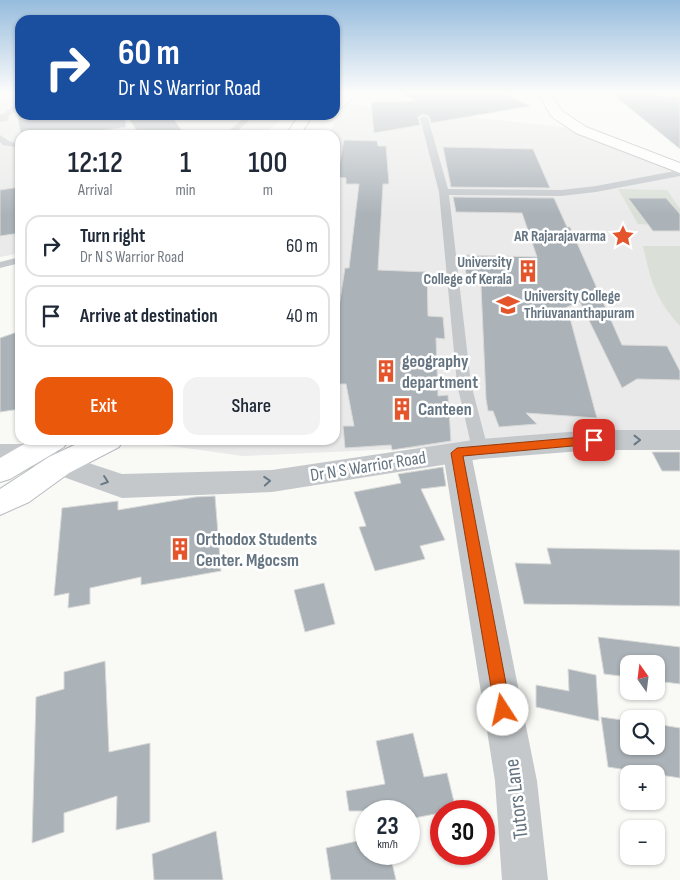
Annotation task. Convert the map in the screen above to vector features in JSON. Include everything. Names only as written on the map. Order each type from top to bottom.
[{"type":"main road","points":[[590,133],[680,168]]},
{"type":"main road","points":[[643,153],[680,159]]},
{"type":"main road","points":[[0,471],[48,453],[86,445]]},
{"type":"main road","points":[[6,502],[48,453]]},
{"type":"street","name":"Dr N S Warrior Road","points":[[48,453],[122,486],[272,481],[468,451],[594,440],[680,440]]},
{"type":"street","name":"Tutors Lane","points":[[468,451],[516,781],[525,880]]},
{"type":"street","points":[[0,455],[48,453]]},
{"type":"lane","points":[[428,133],[444,192],[464,384],[468,451]]},
{"type":"lane","points":[[0,137],[6,143],[15,145]]},
{"type":"lane","points":[[444,192],[561,193],[596,189],[680,173]]},
{"type":"lane","points":[[0,265],[15,261]]},
{"type":"shaded area","points":[[0,133],[15,133],[15,254],[0,257]]},
{"type":"shaded area","name":"University College Thriuvananthapuram","points":[[340,133],[582,133],[680,173],[680,436],[243,456],[165,445],[340,445]]},
{"type":"shaded area","points":[[618,189],[667,190],[680,209],[680,226],[638,224]]},
{"type":"shaded area","points":[[643,246],[680,246],[680,326],[659,298]]},
{"type":"building","points":[[660,133],[680,133],[680,149]]},
{"type":"building","points":[[344,140],[377,141],[378,146],[386,146],[389,184],[383,184],[378,270],[427,272],[428,316],[443,317],[445,339],[436,338],[438,396],[448,395],[451,441],[392,450],[391,445],[345,448],[343,426],[354,426],[346,384],[340,384],[340,300],[345,268],[349,268],[359,184],[346,184],[346,178],[340,177],[340,161]]},
{"type":"building","points":[[443,147],[533,149],[550,188],[451,187]]},
{"type":"building","points":[[15,188],[15,234],[0,236],[0,190]]},
{"type":"building","name":"University College of Kerala","points":[[453,197],[554,198],[567,227],[570,227],[622,345],[667,346],[680,371],[680,380],[637,379],[622,388],[580,302],[567,307],[597,418],[526,413],[537,424],[499,427],[493,411],[488,411],[486,399],[481,286],[468,285],[463,255],[537,257],[522,213],[456,212]]},
{"type":"building","points":[[628,198],[666,198],[680,214],[680,231],[653,231]]},
{"type":"building","points":[[15,333],[15,410],[0,412],[0,338]]},
{"type":"building","points":[[652,452],[680,452],[680,471],[662,471]]},
{"type":"building","points":[[443,467],[446,486],[421,489],[445,540],[420,546],[425,559],[375,571],[359,527],[366,526],[354,492],[401,483],[398,474]]},
{"type":"building","points":[[215,496],[221,571],[141,585],[141,577],[90,588],[90,604],[68,608],[69,593],[54,596],[62,508],[118,501],[118,510],[195,497]]},
{"type":"building","points":[[547,548],[680,550],[680,606],[524,604],[515,563],[551,564]]},
{"type":"building","points":[[324,583],[335,624],[305,632],[294,590]]},
{"type":"building","points":[[598,637],[680,647],[680,684],[665,682],[665,655],[620,655],[620,676],[604,674]]},
{"type":"building","points":[[105,661],[109,752],[150,743],[150,822],[116,830],[117,796],[64,813],[64,832],[32,843],[36,697],[64,689],[64,672]]},
{"type":"building","points":[[568,669],[596,675],[599,721],[536,707],[536,685],[569,691]]},
{"type":"building","points":[[601,717],[620,720],[620,755],[665,755],[665,726],[680,728],[680,778],[665,776],[665,765],[620,765],[620,769],[608,767]]},
{"type":"building","points":[[413,733],[424,777],[447,773],[454,800],[430,800],[430,815],[420,817],[420,800],[355,800],[355,811],[349,811],[346,791],[385,784],[376,741]]},
{"type":"building","points":[[216,831],[223,880],[154,880],[152,854]]},
{"type":"building","points":[[355,841],[355,865],[393,865],[396,880],[331,880],[326,848]]},
{"type":"place","name":"AR Rajarajavarma","points":[[623,236]]},
{"type":"place","name":"University College of Kerala","points":[[528,271]]},
{"type":"place","name":"University College Thriuvananthapuram","points":[[508,305]]},
{"type":"place","name":"geography department","points":[[386,371]]},
{"type":"place","name":"Canteen","points":[[402,409]]},
{"type":"place","name":"Orthodox Students Center. Mgocsm","points":[[180,549]]},
{"type":"route","points":[[503,710],[457,453],[480,449],[594,440]]}]
